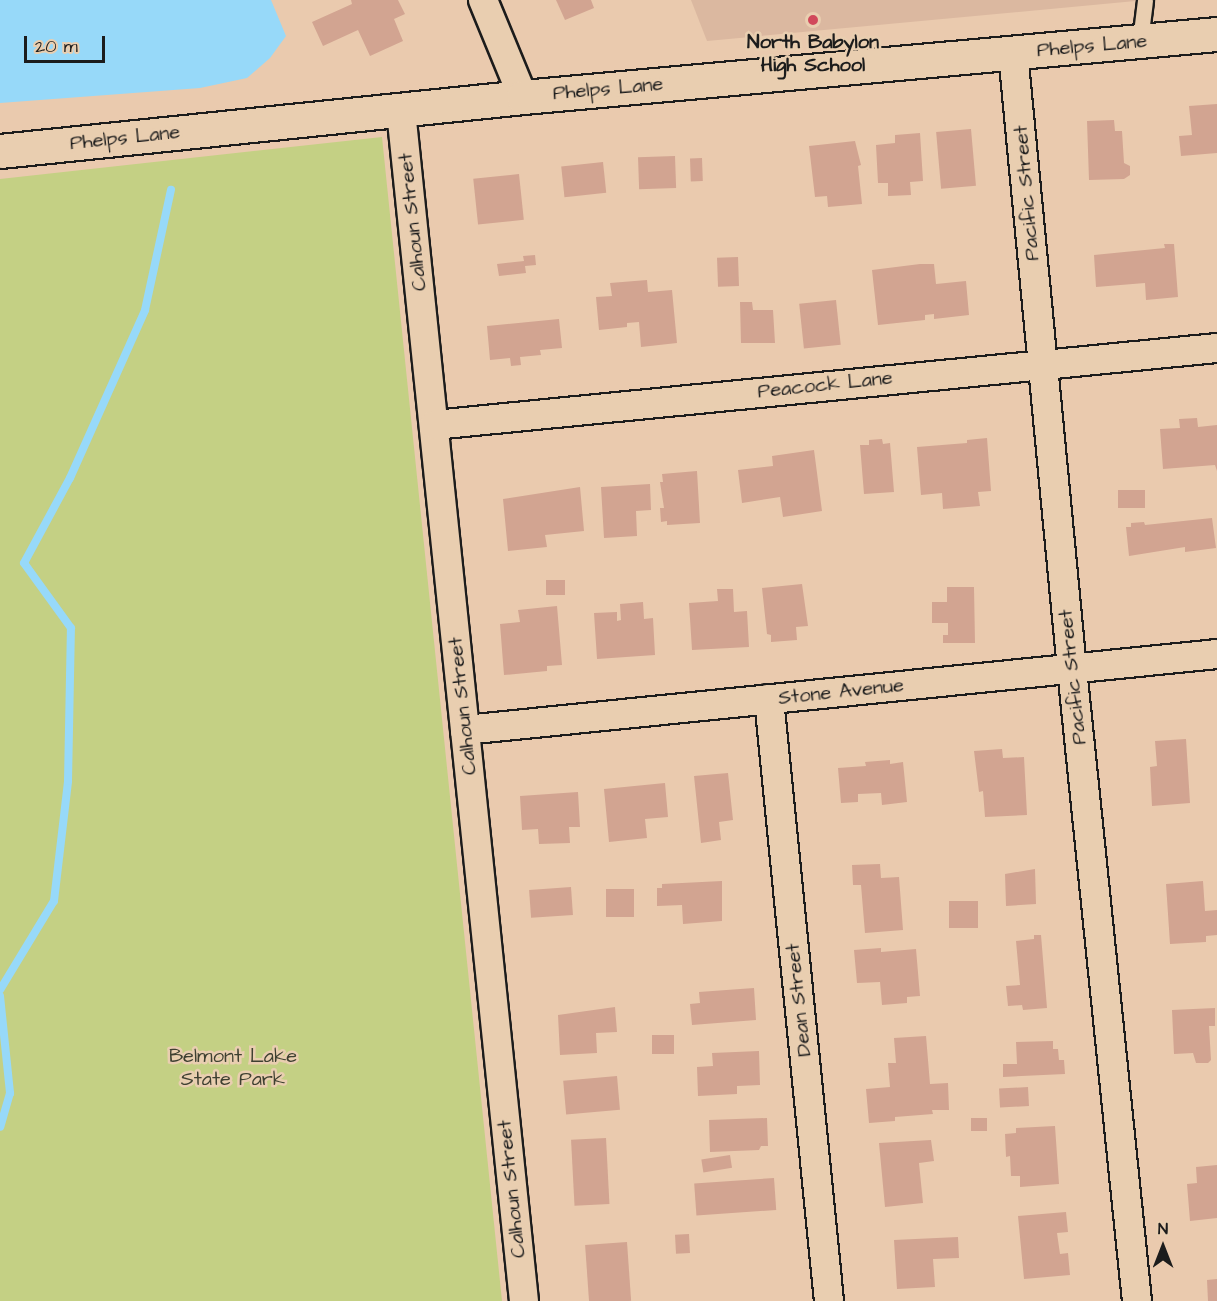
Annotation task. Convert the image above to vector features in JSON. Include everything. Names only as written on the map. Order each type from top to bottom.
[{"type":"street","points":[[483,0],[523,97]]},
{"type":"street","name":"Phelps Lane","points":[[0,151],[523,97],[1217,34]]},
{"type":"street","name":"Pacific Street","points":[[1013,53],[1072,669],[1137,1301]]},
{"type":"street","name":"Calhoun Street","points":[[401,111],[524,1301]]},
{"type":"street","name":"Peacock Lane","points":[[434,424],[1043,363],[1217,348]]},
{"type":"street","name":"Stone Avenue","points":[[465,730],[1217,654]]},
{"type":"street","name":"Dean Street","points":[[769,699],[829,1301]]},
{"type":"lane","points":[[1140,41],[1145,0]]},
{"type":"shaded area","name":"North Babylon High School","points":[[691,0],[1146,0],[707,41]]},
{"type":"green space","name":"Belmont Lake State Park","points":[[382,137],[502,1301],[0,1301],[0,179]]},
{"type":"water","points":[[0,0],[271,0],[286,36],[270,58],[247,78],[200,88],[0,103]]},
{"type":"building","points":[[351,0],[398,0],[405,14],[394,19],[403,41],[370,56],[358,30],[323,46],[312,22],[352,4]]},
{"type":"building","points":[[556,0],[591,0],[594,8],[565,20]]},
{"type":"building","points":[[1217,104],[1217,153],[1181,156],[1179,136],[1192,135],[1189,106]]},
{"type":"building","points":[[1114,120],[1115,131],[1122,131],[1124,163],[1130,166],[1130,175],[1124,179],[1089,180],[1087,121]]},
{"type":"building","points":[[971,129],[976,186],[941,189],[936,132]]},
{"type":"building","points":[[920,133],[923,181],[910,182],[911,195],[888,196],[888,183],[878,183],[876,145],[895,143],[895,135]]},
{"type":"building","points":[[855,141],[861,165],[858,166],[862,204],[828,207],[827,196],[815,197],[809,146]]},
{"type":"building","points":[[675,156],[676,188],[639,189],[638,157]]},
{"type":"building","points":[[690,158],[702,158],[703,181],[691,181]]},
{"type":"building","points":[[603,162],[606,193],[564,197],[561,166]]},
{"type":"building","points":[[519,174],[524,220],[478,225],[473,179]]},
{"type":"building","points":[[1164,244],[1174,244],[1178,297],[1146,300],[1145,283],[1096,287],[1094,255],[1165,248]]},
{"type":"building","points":[[535,255],[536,265],[525,266],[526,273],[499,276],[497,264],[524,261],[523,256]]},
{"type":"building","points":[[738,257],[739,286],[718,287],[717,258]]},
{"type":"building","points":[[934,264],[936,284],[966,281],[969,315],[934,319],[934,314],[925,315],[925,320],[878,325],[872,270]]},
{"type":"building","points":[[647,280],[648,292],[672,290],[677,343],[641,347],[639,322],[627,323],[627,327],[599,330],[596,297],[612,296],[610,283]]},
{"type":"building","points":[[836,300],[841,345],[804,349],[799,304]]},
{"type":"building","points":[[740,302],[752,302],[753,310],[773,310],[775,343],[741,343]]},
{"type":"building","points":[[559,319],[562,348],[540,350],[541,355],[520,357],[521,365],[511,366],[510,358],[490,360],[487,326]]},
{"type":"building","points":[[1197,418],[1198,427],[1217,425],[1217,471],[1215,465],[1163,469],[1160,429],[1180,428],[1179,419]]},
{"type":"building","points":[[987,438],[991,491],[978,492],[980,506],[943,509],[942,493],[921,495],[917,447],[967,443],[967,440]]},
{"type":"building","points":[[882,439],[883,444],[890,443],[894,492],[864,494],[860,445],[869,445],[869,440]]},
{"type":"building","points":[[814,450],[822,511],[783,517],[780,497],[742,503],[738,470],[773,466],[772,456]]},
{"type":"building","points":[[697,471],[700,523],[667,525],[667,521],[661,522],[660,508],[664,508],[660,482],[663,482],[662,474]]},
{"type":"building","points":[[650,484],[651,510],[636,511],[637,536],[604,538],[601,487]]},
{"type":"building","points":[[580,487],[584,531],[545,535],[547,547],[508,551],[503,499]]},
{"type":"building","points":[[1118,490],[1145,490],[1145,508],[1118,508]]},
{"type":"building","points":[[1212,518],[1216,548],[1185,552],[1185,547],[1129,556],[1126,527],[1131,527],[1131,523],[1144,522],[1145,525]]},
{"type":"building","points":[[546,580],[565,580],[565,595],[546,595]]},
{"type":"building","points":[[802,584],[808,626],[796,627],[797,640],[771,642],[771,635],[767,634],[762,588]]},
{"type":"building","points":[[947,587],[974,587],[975,643],[943,643],[943,635],[948,635],[948,623],[932,623],[932,602],[947,602]]},
{"type":"building","points":[[717,589],[733,589],[734,612],[747,611],[749,647],[692,650],[689,603],[718,601]]},
{"type":"building","points":[[643,602],[644,619],[653,618],[655,655],[597,659],[594,613],[617,612],[617,621],[621,620],[620,604]]},
{"type":"building","points":[[557,606],[562,665],[547,666],[547,671],[504,675],[500,624],[520,622],[518,610]]},
{"type":"building","points":[[1186,739],[1190,803],[1152,806],[1150,767],[1157,766],[1155,741]]},
{"type":"building","points":[[1002,749],[1003,758],[1024,757],[1027,815],[985,817],[983,791],[979,792],[974,751]]},
{"type":"building","points":[[890,760],[890,764],[903,762],[907,802],[882,805],[881,793],[858,794],[858,802],[841,803],[838,768],[866,766],[865,762]]},
{"type":"building","points":[[728,773],[733,820],[719,822],[721,840],[701,843],[694,776]]},
{"type":"building","points":[[665,783],[668,817],[645,819],[647,838],[609,842],[604,789]]},
{"type":"building","points":[[578,792],[580,827],[569,827],[570,843],[539,844],[538,829],[522,830],[520,796]]},
{"type":"building","points":[[880,864],[881,878],[899,877],[903,930],[865,933],[861,885],[853,885],[852,865]]},
{"type":"building","points":[[1035,869],[1036,904],[1006,906],[1005,874]]},
{"type":"building","points":[[722,881],[722,921],[683,924],[682,905],[657,906],[657,888],[662,888],[662,884]]},
{"type":"building","points":[[1203,881],[1205,911],[1217,910],[1217,935],[1206,936],[1206,942],[1170,944],[1166,884]]},
{"type":"building","points":[[571,887],[573,915],[531,918],[529,890]]},
{"type":"building","points":[[606,889],[634,889],[634,917],[606,917]]},
{"type":"building","points":[[949,901],[978,901],[978,928],[949,928]]},
{"type":"building","points":[[1034,935],[1041,935],[1047,1008],[1023,1010],[1022,1005],[1008,1006],[1006,986],[1020,985],[1016,941],[1034,939]]},
{"type":"building","points":[[881,948],[881,952],[916,949],[920,996],[907,997],[907,1003],[882,1005],[880,982],[857,983],[854,950]]},
{"type":"building","points":[[754,988],[756,1020],[692,1025],[690,1004],[700,1003],[699,992]]},
{"type":"building","points":[[615,1007],[617,1032],[596,1033],[597,1053],[560,1055],[558,1015]]},
{"type":"building","points":[[1215,1008],[1215,1026],[1209,1026],[1211,1060],[1208,1063],[1196,1063],[1193,1053],[1174,1054],[1172,1010]]},
{"type":"building","points":[[652,1035],[674,1035],[674,1054],[652,1054]]},
{"type":"building","points":[[926,1036],[930,1084],[948,1083],[949,1110],[932,1110],[933,1114],[895,1117],[895,1121],[869,1123],[866,1089],[890,1087],[888,1063],[896,1063],[894,1038]]},
{"type":"building","points":[[1053,1041],[1053,1049],[1058,1049],[1059,1060],[1064,1060],[1065,1074],[1003,1077],[1003,1064],[1017,1064],[1016,1042]]},
{"type":"building","points":[[759,1051],[760,1085],[737,1086],[737,1094],[698,1096],[697,1067],[713,1066],[712,1053]]},
{"type":"building","points":[[617,1076],[620,1110],[566,1115],[563,1081]]},
{"type":"building","points":[[1028,1087],[1029,1106],[1000,1107],[999,1089]]},
{"type":"building","points":[[767,1118],[768,1146],[761,1146],[759,1150],[710,1152],[709,1120]]},
{"type":"building","points":[[971,1118],[987,1118],[987,1131],[971,1131]]},
{"type":"building","points":[[1055,1126],[1059,1184],[1020,1187],[1020,1176],[1011,1176],[1010,1156],[1006,1157],[1005,1134],[1016,1133],[1016,1128]]},
{"type":"building","points":[[606,1138],[609,1204],[575,1206],[571,1140]]},
{"type":"building","points":[[931,1140],[934,1161],[919,1163],[923,1203],[885,1207],[879,1143]]},
{"type":"building","points":[[730,1155],[732,1168],[703,1172],[701,1160]]},
{"type":"building","points":[[1217,1165],[1217,1218],[1190,1221],[1187,1184],[1197,1183],[1196,1167]]},
{"type":"building","points":[[774,1178],[776,1210],[696,1216],[694,1184]]},
{"type":"building","points":[[1066,1212],[1068,1232],[1057,1233],[1060,1254],[1068,1253],[1070,1275],[1024,1279],[1018,1216]]},
{"type":"building","points":[[689,1234],[690,1253],[676,1254],[675,1235]]},
{"type":"building","points":[[958,1237],[959,1258],[933,1259],[935,1287],[897,1289],[894,1240]]},
{"type":"building","points":[[627,1242],[631,1301],[589,1301],[585,1245]]},
{"type":"building","points":[[1217,1279],[1217,1301],[1208,1301],[1207,1280]]},
{"type":"waterway","points":[[0,990],[54,901],[68,781],[71,628],[24,563],[70,478],[145,310],[171,190]]},
{"type":"waterway","points":[[0,996],[10,1093],[0,1127]]},
{"type":"place","name":"North Babylon High School","points":[[813,20]]}]
